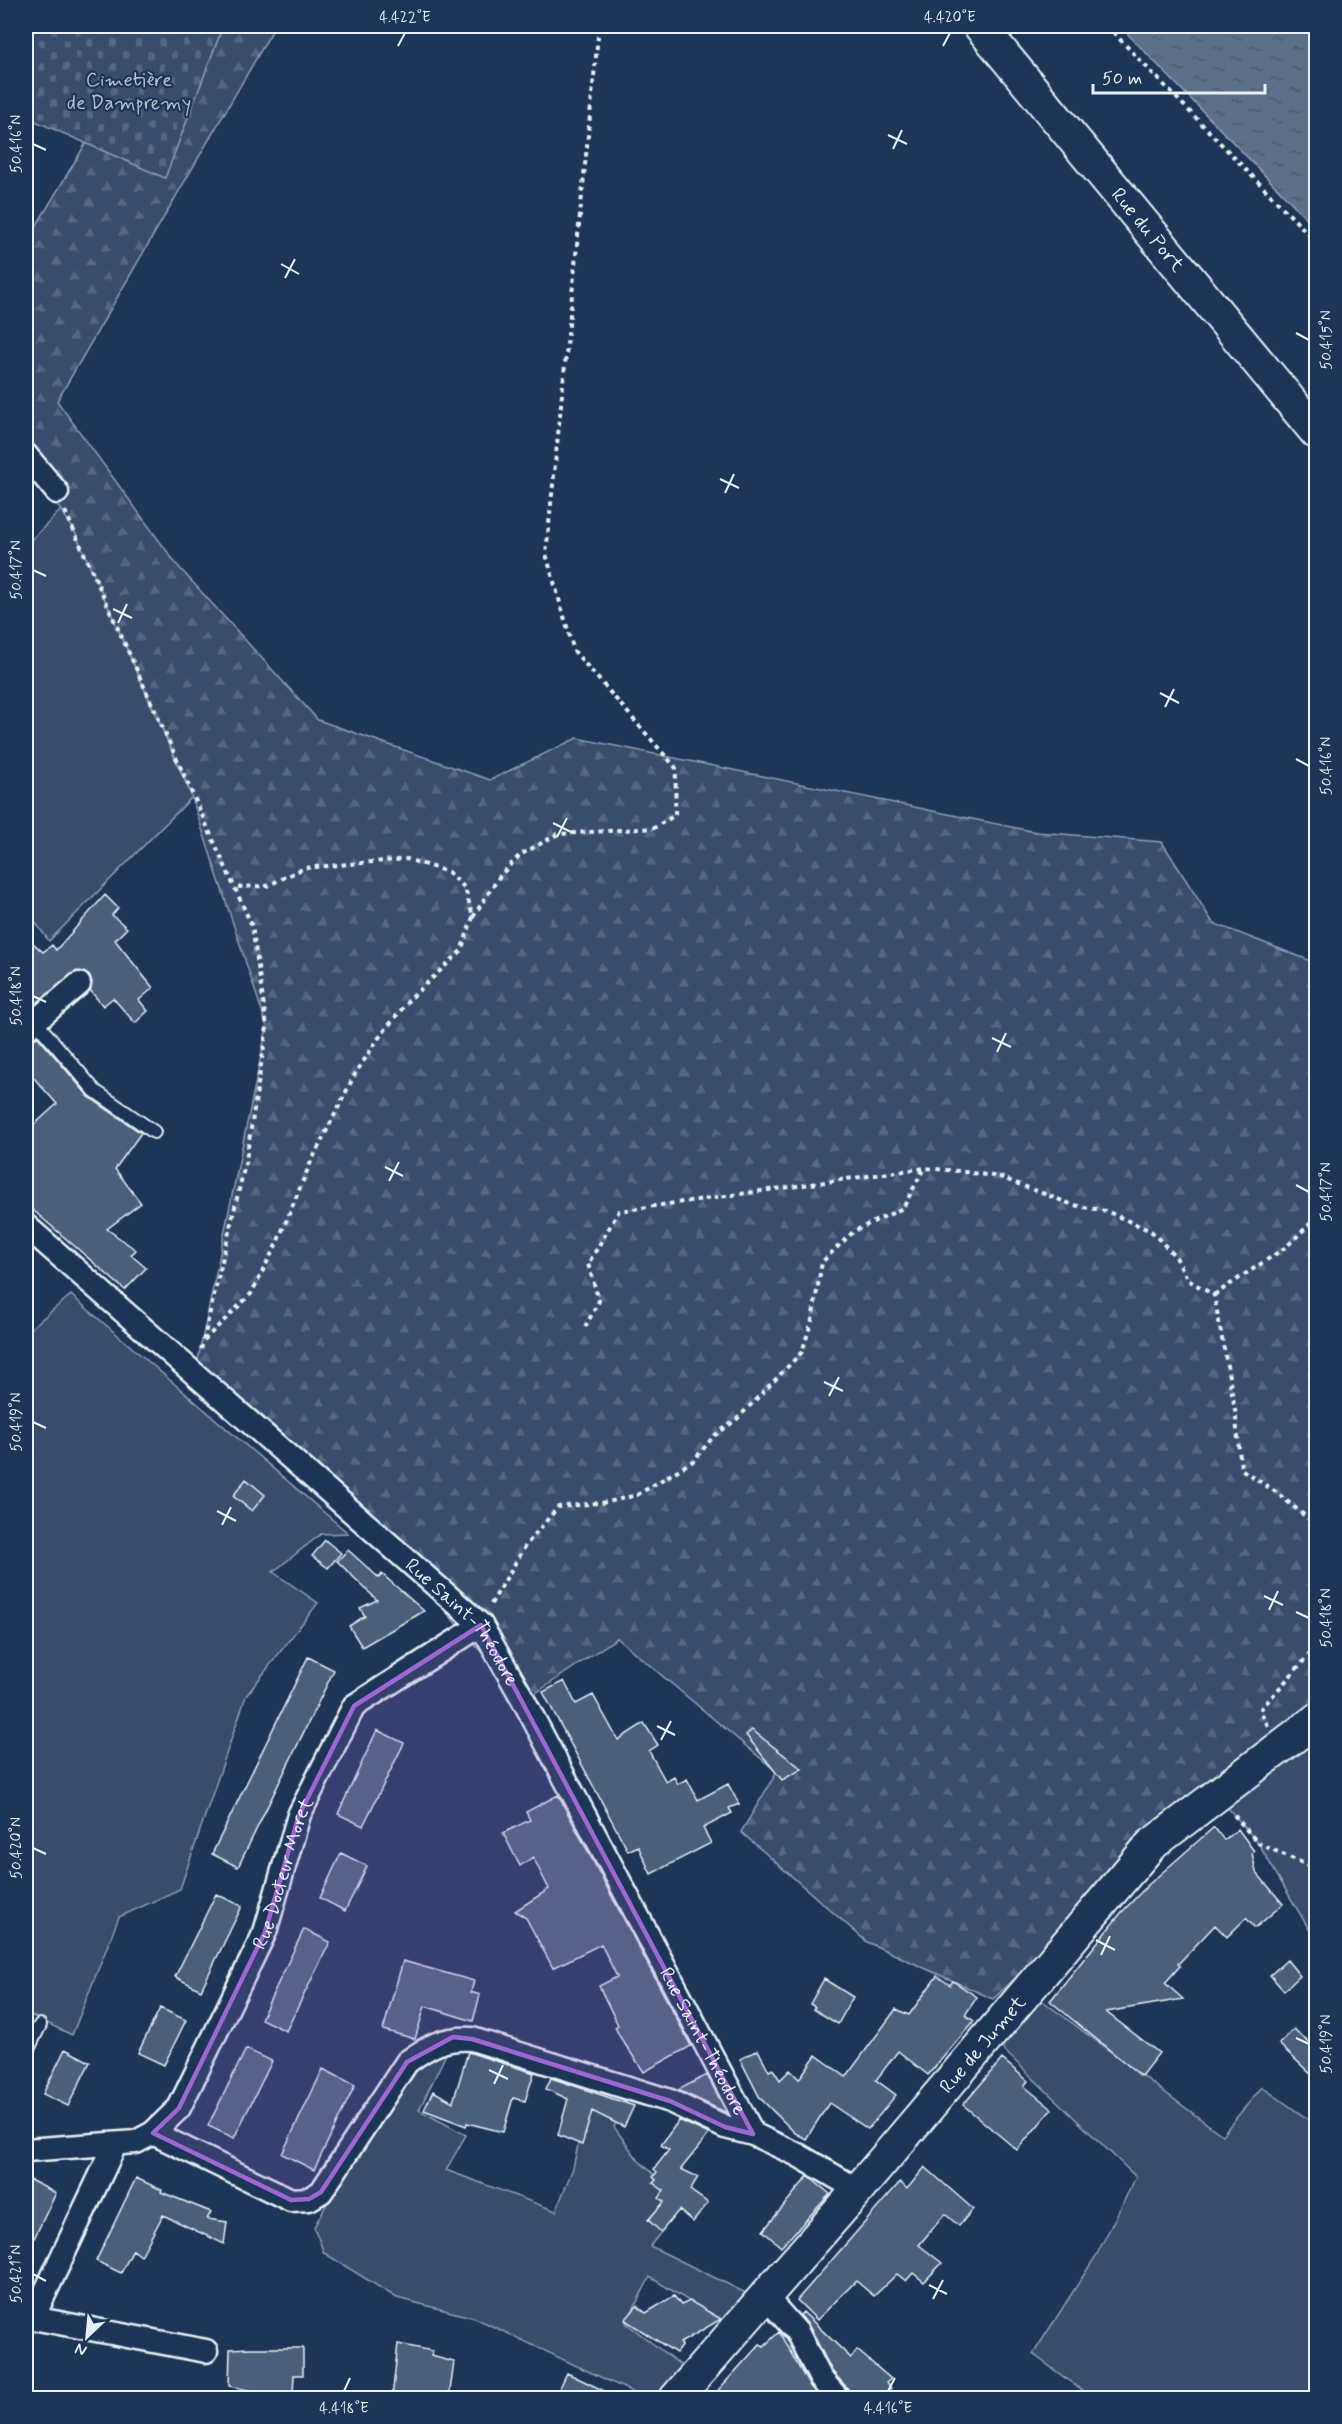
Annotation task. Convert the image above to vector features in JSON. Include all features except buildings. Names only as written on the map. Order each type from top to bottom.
[{"type":"street","name":"Rue du Port","points":[[980,26],[1317,432]]},
{"type":"street","points":[[26,455],[57,492]]},
{"type":"street","points":[[30,1025],[79,984]]},
{"type":"street","name":"Rue Saint-Théodore","points":[[26,1226],[475,1619],[518,1690],[753,2134]]},
{"type":"street","name":"Rue Docteur Moret","points":[[26,2150],[136,2142],[153,2133],[179,2108],[265,1932],[299,1815],[354,1706],[475,1619]]},
{"type":"street","name":"Rue de Jumet","points":[[676,2398],[858,2190],[1151,1845],[1317,1720]]},
{"type":"street","name":"Rue Saint-Théodore","points":[[153,2133],[291,2200],[309,2199],[325,2187],[407,2062],[426,2048],[453,2037],[472,2038],[670,2101],[725,2127],[753,2134],[798,2155],[858,2190]]},
{"type":"street","points":[[115,2145],[33,2318],[206,2351]]},
{"type":"street","points":[[765,2296],[797,2332],[821,2379],[838,2398]]},
{"type":"lane","points":[[30,1025],[94,1090],[154,1132]]},
{"type":"lane","points":[[26,2053],[40,2025]]},
{"type":"path","points":[[57,492],[252,926],[267,1027],[246,1160],[203,1341],[251,1294],[277,1243],[310,1164],[361,1066],[378,1039],[409,1000],[461,951],[473,917],[499,877],[520,855],[558,834],[654,828],[675,815],[676,768],[574,651],[546,554],[599,26]]},
{"type":"path","points":[[1107,26],[1317,242]]},
{"type":"path","points":[[234,887],[267,886],[304,868],[407,859],[448,872],[465,888],[473,917]]},
{"type":"path","points":[[475,1619],[494,1602],[526,1545],[558,1507],[608,1502],[637,1495],[693,1461],[714,1436],[737,1419],[802,1352],[812,1320],[822,1262],[854,1231],[903,1208],[925,1168]]},
{"type":"path","points":[[585,1327],[599,1301],[588,1264],[619,1211],[925,1168],[1000,1177],[1073,1205],[1106,1211],[1151,1231],[1176,1257],[1188,1280],[1214,1295],[1235,1409],[1241,1468],[1276,1492],[1317,1525]]},
{"type":"path","points":[[1214,1295],[1286,1247],[1317,1218]]},
{"type":"path","points":[[1280,1748],[1260,1710],[1317,1647]]},
{"type":"path","points":[[1217,1795],[1258,1843],[1317,1869]]},
{"type":"highlighted area","points":[[481,1625],[753,2134],[725,2127],[670,2101],[472,2039],[453,2037],[407,2062],[321,2192],[309,2199],[291,2200],[153,2133],[179,2108],[265,1932],[299,1815],[354,1706]]},
{"type":"green space","name":"Cimetière de Dampremy","points":[[26,26],[223,26],[165,178],[26,117]]},
{"type":"green space","points":[[223,26],[275,26],[57,401],[177,565],[318,720],[490,780],[577,738],[1036,832],[1162,842],[1213,923],[1316,963],[1316,1717],[1181,1823],[993,1999],[867,1942],[741,1832],[777,1772],[617,1638],[524,1701],[376,1532],[195,1374],[267,1027],[187,783],[74,530],[26,458],[26,243],[86,143],[165,177]]},
{"type":"green space","points":[[64,507],[192,797],[49,941],[26,910],[26,545]]},
{"type":"green space","points":[[71,1295],[348,1533],[321,1534],[273,1572],[318,1603],[246,1696],[180,1889],[119,1917],[72,2035],[26,2013],[26,1332]]},
{"type":"green space","points":[[1316,1722],[1316,1941],[1258,1843],[1217,1795]]},
{"type":"green space","points":[[1028,1990],[1222,2135],[1262,2087],[1316,2125],[1316,2398],[1092,2398],[1033,2354],[1096,2256],[1136,2177],[989,2036]]},
{"type":"green space","points":[[426,2048],[449,2048],[419,2110],[466,2135],[446,2170],[556,2211],[573,2168],[593,2077],[627,2103],[614,2127],[639,2161],[685,2201],[650,2246],[746,2293],[723,2322],[650,2277],[626,2323],[683,2367],[653,2398],[645,2398],[475,2318],[397,2298],[324,2253],[314,2227],[392,2085]]},
{"type":"water","points":[[1120,26],[1316,26],[1316,228]]}]
